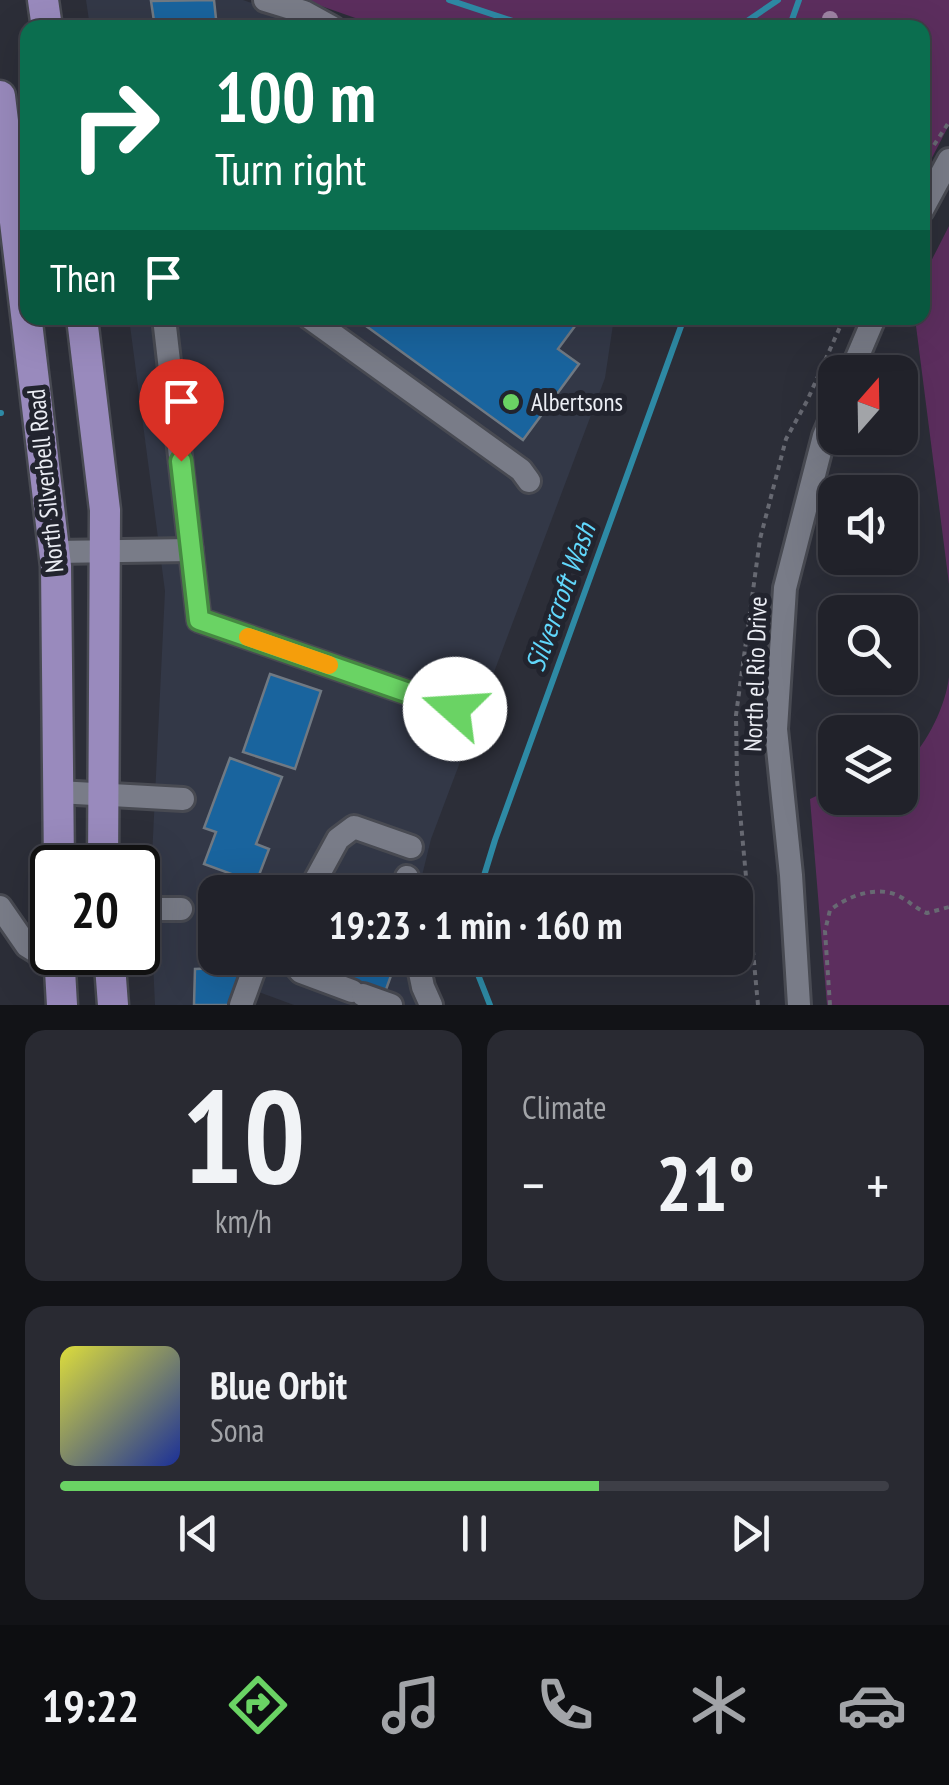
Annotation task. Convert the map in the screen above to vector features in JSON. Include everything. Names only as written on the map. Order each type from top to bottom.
[{"type":"main road","name":"North Silverbell Road","points":[[0,96],[20,233]]},
{"type":"main road","name":"North Silverbell Road","points":[[30,325],[54,552],[59,845]]},
{"type":"main road","name":"North Silverbell Road","points":[[83,325],[105,510],[103,845]]},
{"type":"main road","points":[[60,975],[62,1005]]},
{"type":"main road","points":[[111,975],[113,1005]]},
{"type":"street","points":[[265,0],[318,20]]},
{"type":"street","points":[[930,195],[949,160]]},
{"type":"street","points":[[165,325],[199,620],[455,709]]},
{"type":"street","points":[[320,325],[521,470],[529,482]]},
{"type":"street","points":[[858,355],[871,325]]},
{"type":"street","name":"North el Rio Drive","points":[[799,1005],[777,712],[785,588],[819,455]]},
{"type":"street","points":[[54,552],[191,550]]},
{"type":"street","points":[[58,792],[183,800]]},
{"type":"street","points":[[319,875],[338,840],[354,827],[411,847]]},
{"type":"street","points":[[0,907],[30,947]]},
{"type":"street","points":[[160,908],[182,908]]},
{"type":"street","points":[[241,1005],[252,975]]},
{"type":"street","points":[[308,975],[390,1005]]},
{"type":"street","points":[[408,1005],[415,975]]},
{"type":"street","points":[[421,975],[431,1005]]},
{"type":"path","points":[[830,1005],[825,931],[830,910],[853,897],[883,891],[895,893],[927,912],[949,907]]},
{"type":"shaded area","points":[[86,0],[243,0],[299,20],[89,20]]},
{"type":"shaded area","points":[[304,0],[949,0],[949,125],[930,162],[930,20],[361,20]]},
{"type":"shaded area","points":[[949,226],[949,584],[916,325],[930,325],[930,263]]},
{"type":"shaded area","points":[[130,325],[613,325],[605,378],[431,839],[422,875],[198,875],[198,975],[426,975],[442,1005],[294,1005],[256,991],[250,1005],[155,1005],[154,975],[160,975],[160,845],[153,845],[165,591]]},
{"type":"shaded area","points":[[949,677],[949,1005],[827,1005],[810,799],[818,795],[818,815],[918,815],[918,751],[943,702]]},
{"type":"building","points":[[214,0],[216,20],[154,20],[151,1]]},
{"type":"building","name":"Albertsons","points":[[365,325],[576,325],[558,349],[579,364],[523,440]]},
{"type":"building","points":[[270,674],[321,691],[295,769],[243,752]]},
{"type":"building","points":[[230,758],[282,777],[256,844],[269,849],[259,875],[234,875],[204,864],[216,832],[204,828]]},
{"type":"building","points":[[195,969],[198,975],[236,975],[246,979],[236,1005],[194,1005]]},
{"type":"building","points":[[327,975],[391,975],[383,998]]},
{"type":"waterway","points":[[449,0],[510,20]]},
{"type":"waterway","points":[[749,20],[778,0]]},
{"type":"waterway","name":"Silvercroft Wash","points":[[792,20],[799,0]]},
{"type":"waterway","name":"Silvercroft Wash","points":[[484,875],[681,325]]},
{"type":"waterway","name":"Silvercroft Wash","points":[[478,975],[490,1005]]},
{"type":"slow traffic","points":[[248,637],[329,665]]},
{"type":"place","name":"Albertsons","points":[[511,402]]},
{"type":"route","points":[[181,461],[199,620],[455,709]]}]
